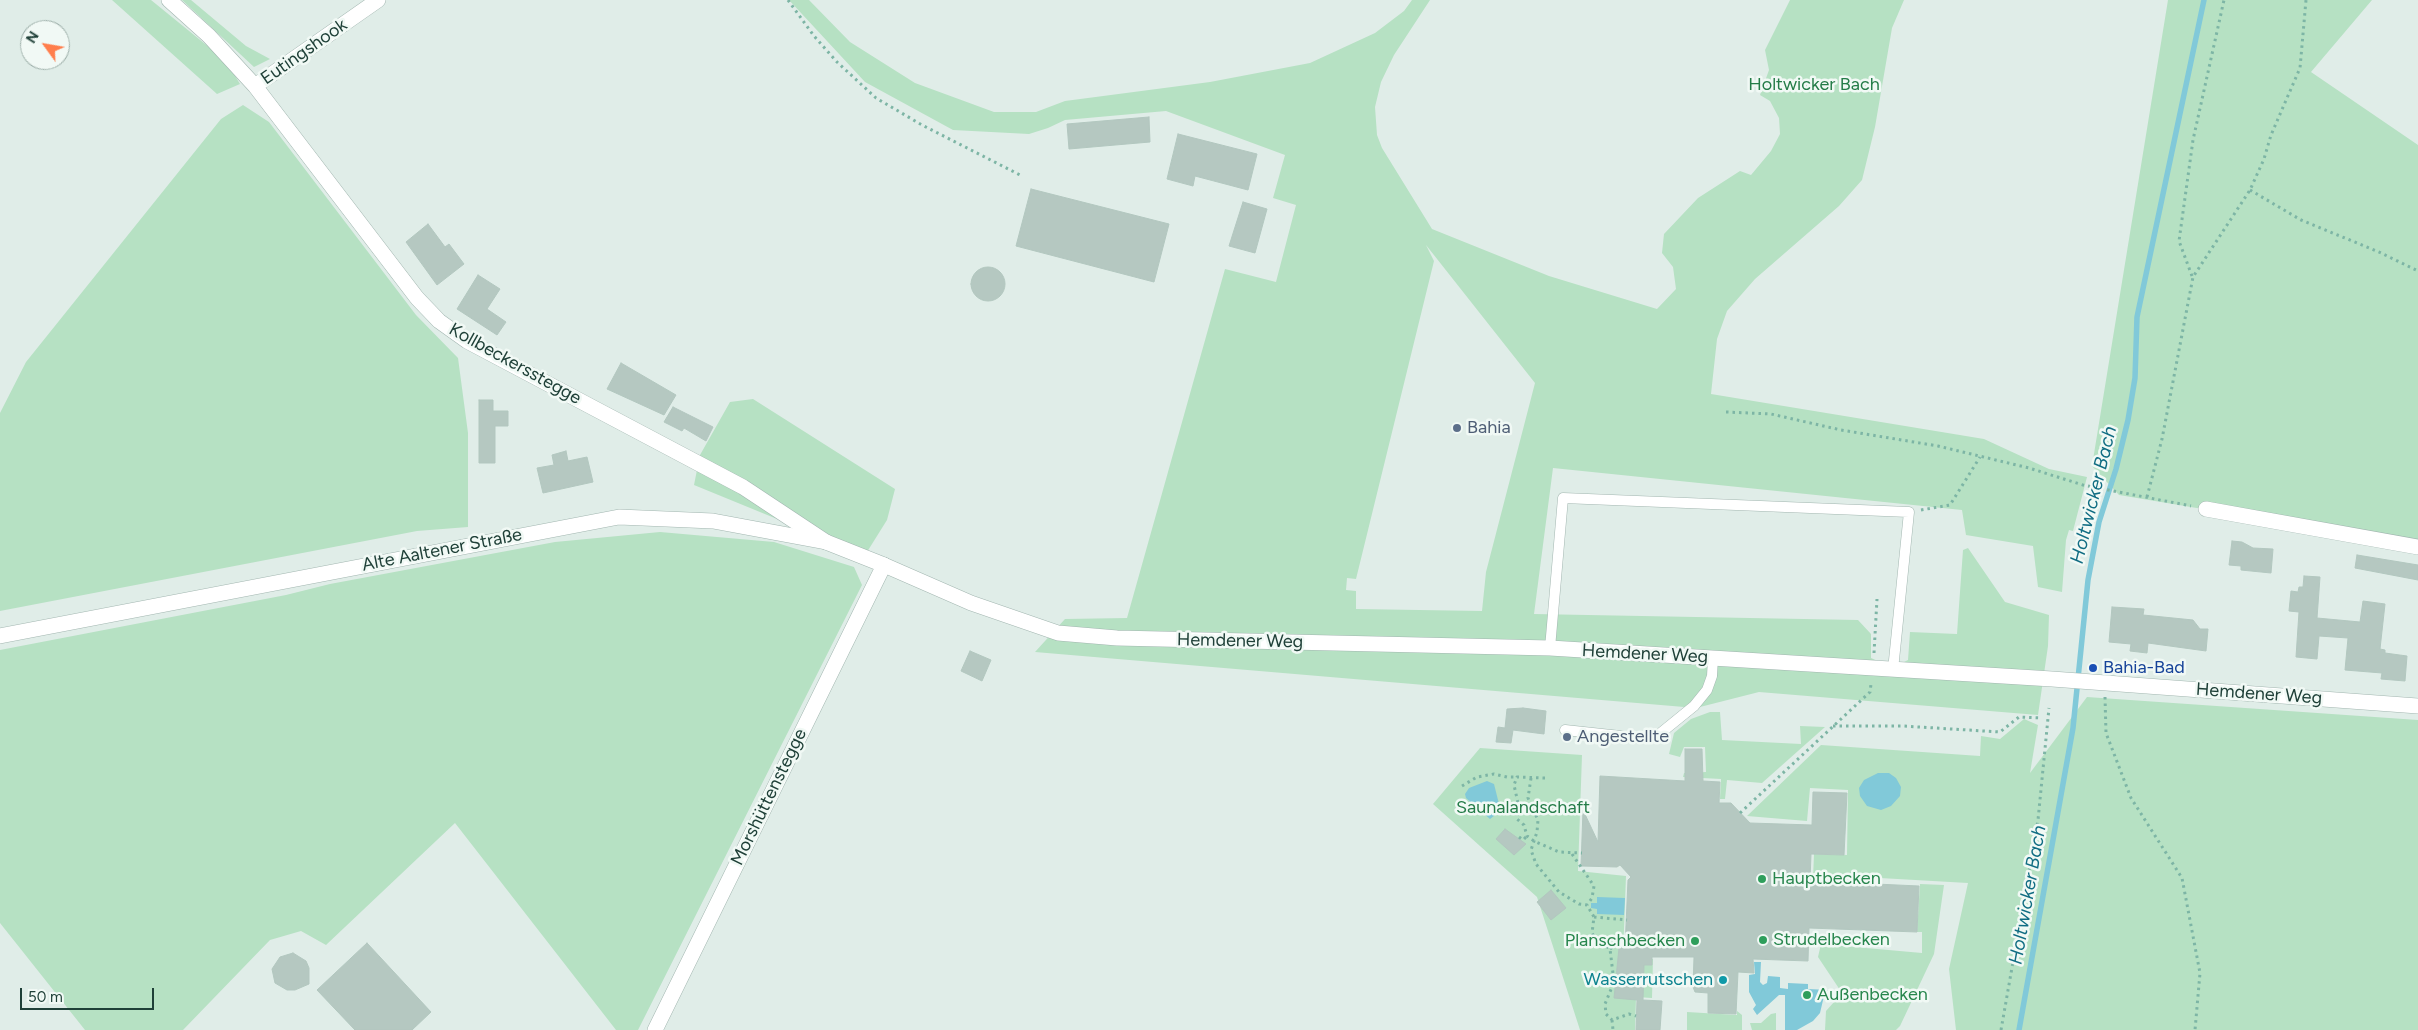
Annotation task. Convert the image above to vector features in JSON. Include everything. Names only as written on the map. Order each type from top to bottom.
[{"type":"street","name":"Kollbeckersstegge","points":[[169,0],[209,36],[255,86],[418,298],[439,321],[468,341],[743,487],[826,542]]},
{"type":"street","name":"Eutingshook","points":[[255,86],[378,0]]},
{"type":"street","points":[[2206,509],[2418,547]]},
{"type":"street","name":"Alte Aaltener Straße","points":[[0,636],[619,517],[713,521],[826,542],[884,565]]},
{"type":"street","name":"Hemdener Weg","points":[[884,565],[971,603],[1058,633],[1117,638],[1550,648],[2052,679],[2418,706]]},
{"type":"street","name":"Morshüttenstegge","points":[[655,1030],[884,565]]},
{"type":"lane","points":[[1550,648],[1563,498],[1909,512],[1893,670]]},
{"type":"lane","points":[[1565,730],[1639,738],[1657,736],[1694,706],[1707,690],[1712,676],[1713,658]]},
{"type":"path","points":[[788,0],[814,36],[837,62],[876,98],[922,125],[1022,176]]},
{"type":"path","points":[[2193,277],[2179,241],[2193,140],[2224,0]]},
{"type":"path","points":[[2146,497],[2162,439],[2193,277],[2250,190],[2264,159],[2271,135],[2300,68],[2306,0]]},
{"type":"path","points":[[2250,190],[2301,220],[2418,271]]},
{"type":"path","points":[[1726,412],[1771,414],[1980,456],[2029,468],[2083,485],[2206,509]]},
{"type":"path","points":[[1909,512],[1950,505],[1980,456]]},
{"type":"path","points":[[1740,814],[1870,692],[1878,599]]},
{"type":"path","points":[[2103,683],[2106,732],[2131,798],[2182,878],[2200,973],[2195,1030]]},
{"type":"path","points":[[2001,1030],[2038,820],[2049,708]]},
{"type":"path","points":[[1833,726],[1904,726],[2000,732],[2019,717],[2042,718]]},
{"type":"path","points":[[1462,786],[1477,777],[1494,774],[1506,778],[1545,778]]},
{"type":"path","points":[[1517,777],[1514,785],[1518,818],[1524,826],[1527,836],[1558,852],[1582,853]]},
{"type":"path","points":[[1531,778],[1528,798],[1538,820],[1531,850],[1536,864],[1559,892],[1579,904],[1587,905]]},
{"type":"path","points":[[1519,837],[1523,840],[1527,836]]},
{"type":"path","points":[[1572,854],[1594,886],[1592,898],[1587,905]]},
{"type":"path","points":[[1587,905],[1594,918],[1592,933],[1595,938],[1610,949],[1614,982],[1606,1004],[1606,1014],[1612,1020],[1613,1030]]},
{"type":"path","points":[[1594,918],[1627,920]]},
{"type":"path","points":[[1610,949],[1626,938]]},
{"type":"path","points":[[1612,1020],[1629,1014],[1636,1016]]},
{"type":"green space","points":[[112,0],[151,0],[226,61],[240,84],[217,94]]},
{"type":"green space","points":[[182,0],[191,0],[246,46],[270,59],[254,67]]},
{"type":"green space","points":[[789,0],[809,0],[850,42],[915,83],[994,112],[1036,112],[1065,101],[1210,82],[1310,63],[1375,33],[1404,11],[1412,0],[1430,0],[1394,55],[1381,82],[1375,107],[1377,135],[1382,148],[1432,229],[1549,276],[1657,309],[1676,289],[1673,267],[1662,253],[1664,234],[1698,198],[1740,171],[1751,175],[1771,151],[1780,134],[1779,118],[1770,101],[1760,95],[1769,70],[1765,50],[1790,0],[1904,0],[1892,28],[1875,127],[1862,180],[1839,206],[1755,279],[1727,311],[1717,339],[1711,394],[1984,439],[2049,469],[2087,477],[2073,531],[2069,530],[2066,540],[2062,592],[2038,587],[2033,546],[1966,535],[1962,510],[1553,468],[1534,614],[1858,620],[1871,634],[1871,658],[1878,661],[1900,664],[1908,660],[1910,632],[1957,634],[1963,550],[1968,548],[2005,602],[2049,615],[2048,646],[2038,715],[1759,692],[1696,708],[1035,652],[1065,619],[1127,618],[1225,269],[1276,282],[1296,205],[1273,198],[1285,155],[1166,111],[1065,120],[1029,134],[953,130],[865,82]],"holes":[[[1426,245],[1535,383],[1486,572],[1482,611],[1356,609],[1356,591],[1346,590],[1347,578],[1356,579],[1434,261]]]},
{"type":"green space","points":[[2168,0],[2372,0],[2311,72],[2418,145],[2418,545],[2119,495],[2092,466]]},
{"type":"green space","points":[[243,105],[269,122],[416,315],[458,358],[468,433],[468,527],[417,531],[0,611],[0,413],[26,362],[221,119]]},
{"type":"green space","points":[[753,399],[895,489],[887,520],[867,552],[821,537],[694,485],[700,455],[730,402]]},
{"type":"green space","points":[[660,532],[774,542],[854,567],[862,585],[638,1030],[616,1030],[455,823],[326,945],[301,931],[270,940],[183,1030],[85,1030],[0,923],[0,650],[286,595],[330,584],[555,542]]},
{"type":"green space","points":[[2087,697],[2418,720],[2418,1030],[1956,1030],[1949,969],[1968,883],[1827,875],[1825,878],[1813,879],[1814,854],[1847,855],[1848,790],[1810,788],[1807,821],[1747,816],[1821,745],[1980,756],[1981,736],[2000,739],[2024,719],[2038,725],[2030,773]]},
{"type":"green space","points":[[1710,712],[1720,712],[1722,740],[1801,744],[1800,726],[1825,727],[1762,783],[1727,780],[1725,799],[1720,799],[1721,779],[1683,777],[1684,773],[1706,772],[1705,747],[1684,747],[1680,757],[1669,754],[1674,733],[1691,719]]},
{"type":"green space","name":"Saunalandschaft","points":[[1480,748],[1582,755],[1578,871],[1626,876],[1623,956],[1653,959],[1652,998],[1636,997],[1635,1030],[1580,1030],[1537,897],[1433,804]]},
{"type":"green space","points":[[1920,884],[1944,885],[1934,954],[1900,1026],[1896,1030],[1825,1030],[1826,1011],[1842,993],[1818,957],[1821,944],[1922,953],[1922,932],[1917,932]]},
{"type":"green space","points":[[1737,1011],[1742,1015],[1742,1030],[1687,1030],[1687,1012],[1737,1015]]},
{"type":"green space","points":[[1776,1013],[1776,1030],[1752,1030],[1750,1023],[1761,1023],[1771,1014]]},
{"type":"water","points":[[1878,773],[1889,773],[1896,778],[1901,787],[1900,796],[1891,806],[1881,810],[1867,806],[1860,796],[1859,788],[1864,780]]},
{"type":"water","points":[[1487,781],[1494,784],[1499,804],[1499,812],[1490,819],[1466,798],[1465,794],[1469,788]]},
{"type":"water","points":[[1597,897],[1625,898],[1624,915],[1597,914],[1597,909],[1591,908],[1591,903],[1597,903]]},
{"type":"water","name":"Außenbecken","points":[[1754,962],[1761,962],[1760,982],[1763,985],[1767,983],[1768,976],[1780,977],[1780,988],[1788,989],[1788,983],[1808,984],[1808,989],[1828,990],[1828,996],[1824,996],[1820,1013],[1813,1021],[1797,1030],[1785,1030],[1785,995],[1779,995],[1757,1015],[1753,1009],[1756,1005],[1749,992],[1749,975],[1755,974]]},
{"type":"building","points":[[1149,117],[1150,142],[1069,149],[1067,124]]},
{"type":"building","points":[[1178,134],[1257,154],[1248,190],[1195,176],[1193,186],[1167,179]]},
{"type":"building","points":[[1031,189],[1169,224],[1154,282],[1016,246]]},
{"type":"building","points":[[1243,202],[1267,209],[1255,253],[1229,246]]},
{"type":"building","points":[[428,224],[445,247],[449,244],[464,264],[437,285],[406,242]]},
{"type":"building","points":[[988,267],[995,268],[1000,272],[1004,277],[1004,291],[1000,296],[995,300],[988,301],[981,300],[976,296],[972,291],[971,284],[972,277],[976,272],[981,268]]},
{"type":"building","points":[[478,275],[500,289],[487,309],[506,322],[497,335],[457,309]]},
{"type":"building","points":[[621,363],[676,395],[664,415],[607,389]]},
{"type":"building","points":[[479,400],[493,400],[493,411],[508,411],[508,426],[495,426],[495,463],[479,463]]},
{"type":"building","points":[[673,407],[713,427],[706,441],[684,428],[682,431],[664,422]]},
{"type":"building","points":[[566,451],[568,461],[587,457],[593,482],[543,493],[537,468],[554,465],[552,455]]},
{"type":"building","points":[[2232,541],[2242,542],[2253,548],[2273,549],[2271,573],[2241,570],[2241,566],[2229,565]]},
{"type":"building","points":[[2357,555],[2418,565],[2418,580],[2355,568]]},
{"type":"building","points":[[2304,576],[2320,577],[2317,618],[2360,622],[2363,601],[2385,604],[2380,649],[2385,650],[2385,653],[2407,656],[2405,681],[2381,679],[2382,673],[2345,670],[2348,638],[2319,636],[2317,659],[2296,657],[2299,612],[2289,611],[2291,591],[2298,592],[2299,587],[2303,587]]},
{"type":"building","points":[[2112,607],[2144,609],[2143,615],[2193,620],[2200,629],[2208,629],[2206,651],[2148,643],[2147,653],[2130,651],[2131,644],[2109,642]]},
{"type":"building","points":[[970,651],[991,660],[982,681],[961,671]]},
{"type":"building","points":[[1523,708],[1546,711],[1544,734],[1513,730],[1511,743],[1496,742],[1498,727],[1505,728],[1507,709]]},
{"type":"building","points":[[1685,749],[1702,749],[1703,781],[1720,782],[1719,803],[1731,803],[1750,823],[1812,825],[1813,792],[1847,793],[1844,855],[1811,854],[1810,881],[1919,886],[1917,932],[1809,928],[1808,961],[1753,959],[1754,973],[1738,972],[1736,1014],[1708,1013],[1708,993],[1695,992],[1693,987],[1694,957],[1652,957],[1652,965],[1644,965],[1643,1000],[1662,1001],[1660,1030],[1636,1030],[1637,1000],[1614,998],[1619,948],[1625,948],[1628,880],[1631,877],[1620,865],[1617,867],[1581,866],[1583,810],[1598,842],[1600,776],[1685,781]]},
{"type":"building","points":[[1505,829],[1526,844],[1514,855],[1496,839]]},
{"type":"building","points":[[1551,890],[1566,908],[1551,920],[1537,902]]},
{"type":"building","points":[[367,943],[431,1012],[412,1030],[355,1030],[317,990]]},
{"type":"building","points":[[293,953],[306,961],[309,968],[309,984],[295,990],[287,990],[275,983],[272,969],[280,957]]},
{"type":"waterway","name":"Holtwicker Bach","points":[[2019,1030],[2073,728],[2088,580],[2099,522],[2116,469],[2128,420],[2135,378],[2137,317],[2204,0]]},
{"type":"place","name":"Bahia","points":[[1457,428]]},
{"type":"place","name":"Bahia-Bad","points":[[2093,668]]},
{"type":"place","name":"Angestellte","points":[[1567,737]]},
{"type":"place","name":"Hauptbecken","points":[[1762,879]]},
{"type":"place","name":"Strudelbecken","points":[[1763,940]]},
{"type":"place","name":"Planschbecken","points":[[1695,941]]},
{"type":"place","name":"Wasserrutschen","points":[[1723,980]]},
{"type":"place","name":"Außenbecken","points":[[1807,995]]}]
